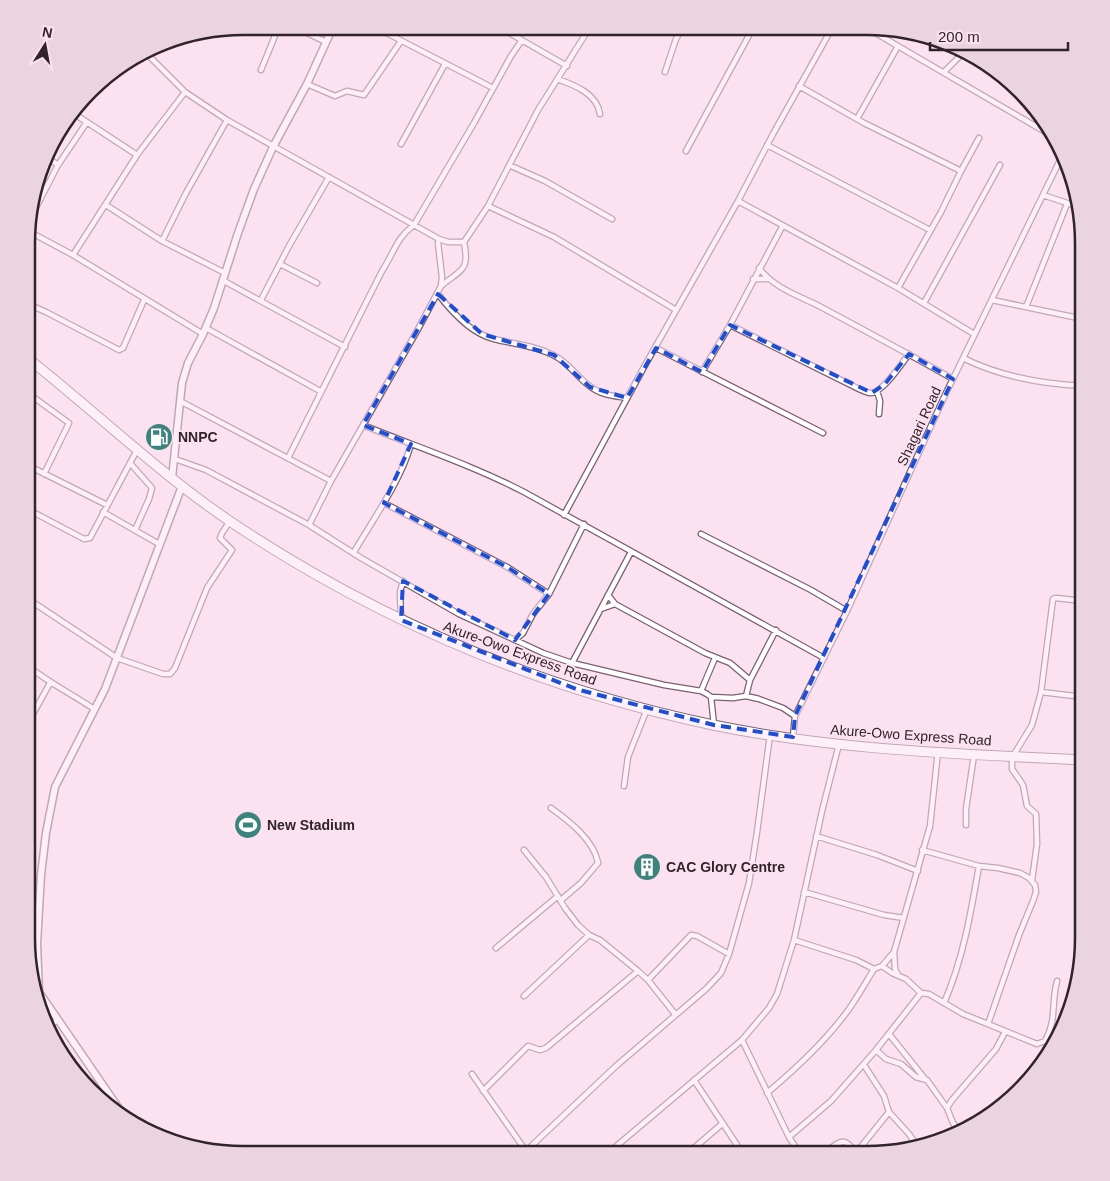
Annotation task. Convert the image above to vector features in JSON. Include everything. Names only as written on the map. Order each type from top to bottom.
[{"type":"highway","name":"Akure-Owo Express Road","points":[[35,364],[137,450],[230,521],[312,573],[401,620],[452,644],[576,690],[714,725],[839,744],[1075,760]]},
{"type":"main road","points":[[172,478],[184,373],[204,331],[224,281],[238,233],[254,189],[307,84],[329,35]]},
{"type":"main road","points":[[37,965],[39,900],[46,833],[53,795],[59,779],[105,689],[182,486]]},
{"type":"main road","points":[[46,1004],[114,1101]]},
{"type":"street","points":[[261,70],[275,35]]},
{"type":"street","points":[[312,35],[326,42]]},
{"type":"street","points":[[391,35],[493,88]]},
{"type":"street","points":[[513,35],[567,66]]},
{"type":"street","points":[[441,286],[466,264],[467,255],[464,242],[488,206],[538,110],[585,35]]},
{"type":"street","points":[[665,72],[678,35]]},
{"type":"street","points":[[686,151],[749,35]]},
{"type":"street","points":[[564,515],[828,35]]},
{"type":"street","points":[[879,35],[1042,130]]},
{"type":"street","points":[[307,84],[335,96],[347,91],[364,95],[401,40]]},
{"type":"street","points":[[288,458],[320,391],[391,257],[396,242],[414,224],[522,40]]},
{"type":"street","points":[[857,119],[898,46]]},
{"type":"street","points":[[944,72],[960,56]]},
{"type":"street","points":[[150,57],[185,92],[227,120],[439,239],[448,242],[464,242]]},
{"type":"street","points":[[401,144],[445,64]]},
{"type":"street","points":[[557,80],[571,84],[589,95],[599,106],[600,114]]},
{"type":"street","points":[[799,86],[857,119],[961,172]]},
{"type":"street","points":[[73,255],[137,155],[185,92]]},
{"type":"street","points":[[78,116],[137,155]]},
{"type":"street","points":[[162,241],[186,193],[227,120]]},
{"type":"street","points":[[39,201],[58,165],[87,122]]},
{"type":"street","points":[[898,288],[941,212],[978,138]]},
{"type":"street","points":[[768,145],[930,230]]},
{"type":"street","points":[[52,161],[58,165]]},
{"type":"street","name":"Shagari Road","points":[[795,716],[848,611],[974,334],[1059,163]]},
{"type":"street","points":[[509,165],[545,181],[612,219]]},
{"type":"street","points":[[924,303],[1000,165]]},
{"type":"street","points":[[261,300],[328,176]]},
{"type":"street","points":[[1043,196],[1071,205]]},
{"type":"street","points":[[738,201],[782,227],[898,288],[974,334]]},
{"type":"street","points":[[106,204],[162,241],[225,273]]},
{"type":"street","points":[[1026,307],[1067,204]]},
{"type":"street","points":[[488,206],[554,238],[676,310]]},
{"type":"street","points":[[702,372],[730,325],[752,279],[782,227]]},
{"type":"street","points":[[35,235],[73,255],[144,300],[320,391]]},
{"type":"street","points":[[309,525],[331,481],[438,294],[442,277],[439,239]]},
{"type":"street","points":[[280,264],[316,282]]},
{"type":"street","points":[[759,268],[767,278],[787,291],[953,379]]},
{"type":"street","points":[[752,279],[767,278]]},
{"type":"street","points":[[224,281],[344,347]]},
{"type":"street","points":[[438,294],[458,315],[482,334],[492,339],[521,344],[554,355],[565,362],[590,387],[605,394],[627,398]]},
{"type":"street","points":[[35,307],[119,350],[123,348],[144,300]]},
{"type":"street","points":[[992,300],[1075,317]]},
{"type":"street","points":[[730,325],[872,393],[877,392],[909,354]]},
{"type":"street","points":[[656,348],[823,433]]},
{"type":"street","points":[[963,358],[1021,379],[1075,385]]},
{"type":"street","points":[[877,392],[880,401],[880,414]]},
{"type":"street","points":[[35,398],[69,423],[44,474]]},
{"type":"street","points":[[180,401],[331,481]]},
{"type":"street","points":[[363,425],[493,476],[584,524],[631,552],[824,658]]},
{"type":"street","points":[[354,552],[384,503],[408,456],[411,444]]},
{"type":"street","points":[[35,513],[87,539],[90,538],[137,450]]},
{"type":"street","points":[[175,459],[206,470],[309,525],[459,614],[543,653],[572,663],[664,685],[701,691],[711,697],[733,698],[746,696],[768,702],[783,708],[795,716],[793,738]]},
{"type":"street","points":[[130,463],[152,488],[135,530]]},
{"type":"street","points":[[35,469],[107,505]]},
{"type":"street","points":[[384,503],[507,567],[548,594]]},
{"type":"street","points":[[103,512],[159,544]]},
{"type":"street","points":[[35,604],[117,658],[164,674],[170,674],[207,588],[232,550],[220,538],[230,521]]},
{"type":"street","points":[[515,640],[523,632],[533,614],[548,594],[584,524]]},
{"type":"street","points":[[701,534],[804,586],[848,611]]},
{"type":"street","points":[[572,663],[631,552]]},
{"type":"street","points":[[401,620],[400,592],[404,581]]},
{"type":"street","points":[[608,594],[615,604],[715,658],[730,663],[750,680]]},
{"type":"street","points":[[1032,880],[1037,844],[1036,814],[1026,803],[1023,785],[1012,769],[1012,756],[1032,724],[1041,692],[1052,600],[1056,598],[1075,600]]},
{"type":"street","points":[[601,609],[615,604]]},
{"type":"street","points":[[746,696],[750,680],[776,630]]},
{"type":"street","points":[[701,691],[715,658]]},
{"type":"street","points":[[35,671],[50,683],[75,696],[94,709]]},
{"type":"street","points":[[35,710],[50,683]]},
{"type":"street","points":[[1041,692],[1075,696]]},
{"type":"street","points":[[711,697],[714,725]]},
{"type":"street","points":[[624,786],[628,757],[647,709]]},
{"type":"street","points":[[534,1146],[616,1066],[715,981],[721,973],[729,954],[749,883],[770,734]]},
{"type":"street","points":[[616,1146],[742,1040],[769,1008],[777,994],[794,940],[816,836],[839,744]]},
{"type":"street","points":[[900,976],[895,969],[894,952],[932,816],[938,751]]},
{"type":"street","points":[[966,825],[966,810],[974,754]]},
{"type":"street","points":[[496,948],[581,883],[598,863],[594,850],[585,839],[551,808]]},
{"type":"street","points":[[816,836],[877,855],[918,871]]},
{"type":"street","points":[[524,850],[546,876],[571,917],[589,935],[600,940],[648,980],[675,1014]]},
{"type":"street","points":[[922,850],[979,866],[990,866],[1020,873],[1032,880],[1035,885],[1036,892],[988,1024]]},
{"type":"street","points":[[944,1003],[961,954],[979,866]]},
{"type":"street","points":[[804,892],[904,918]]},
{"type":"street","points":[[524,996],[589,935]]},
{"type":"street","points":[[648,980],[691,935],[729,954]]},
{"type":"street","points":[[794,940],[856,960],[874,969]]},
{"type":"street","points":[[768,1093],[799,1066],[827,1037],[849,1008],[874,969],[882,966],[894,952]]},
{"type":"street","points":[[882,966],[910,982],[921,993],[929,994],[975,1020],[1037,1044],[1045,1041],[1054,1018],[1053,1000],[1057,981]]},
{"type":"street","points":[[483,1091],[528,1046],[540,1050],[546,1048],[638,971]]},
{"type":"street","points":[[789,1137],[824,1109],[864,1065],[921,993]]},
{"type":"street","points":[[53,1023],[58,1020]]},
{"type":"street","points":[[947,1108],[996,1049],[1005,1032]]},
{"type":"street","points":[[889,1034],[935,1089],[956,1126]]},
{"type":"street","points":[[742,1040],[795,1146]]},
{"type":"street","points":[[876,1050],[886,1060],[901,1064],[916,1077],[925,1079]]},
{"type":"street","points":[[864,1065],[884,1096],[889,1112],[914,1141]]},
{"type":"street","points":[[472,1074],[522,1146]]},
{"type":"street","points":[[694,1080],[737,1146]]},
{"type":"street","points":[[862,1146],[889,1112]]},
{"type":"street","points":[[696,1146],[722,1124]]},
{"type":"street","points":[[835,1146],[846,1142],[851,1146]]},
{"type":"highlighted area","points":[[438,294],[482,334],[554,355],[590,387],[627,398],[656,348],[702,372],[730,325],[872,393],[885,384],[909,354],[953,379],[795,716],[793,737],[714,725],[576,689],[401,620],[403,581],[515,640],[549,594],[507,567],[384,503],[411,444],[363,425]]},
{"type":"place","name":"NNPC","points":[[159,437]]},
{"type":"place","name":"New Stadium","points":[[248,825]]},
{"type":"place","name":"CAC Glory Centre","points":[[647,867]]}]
